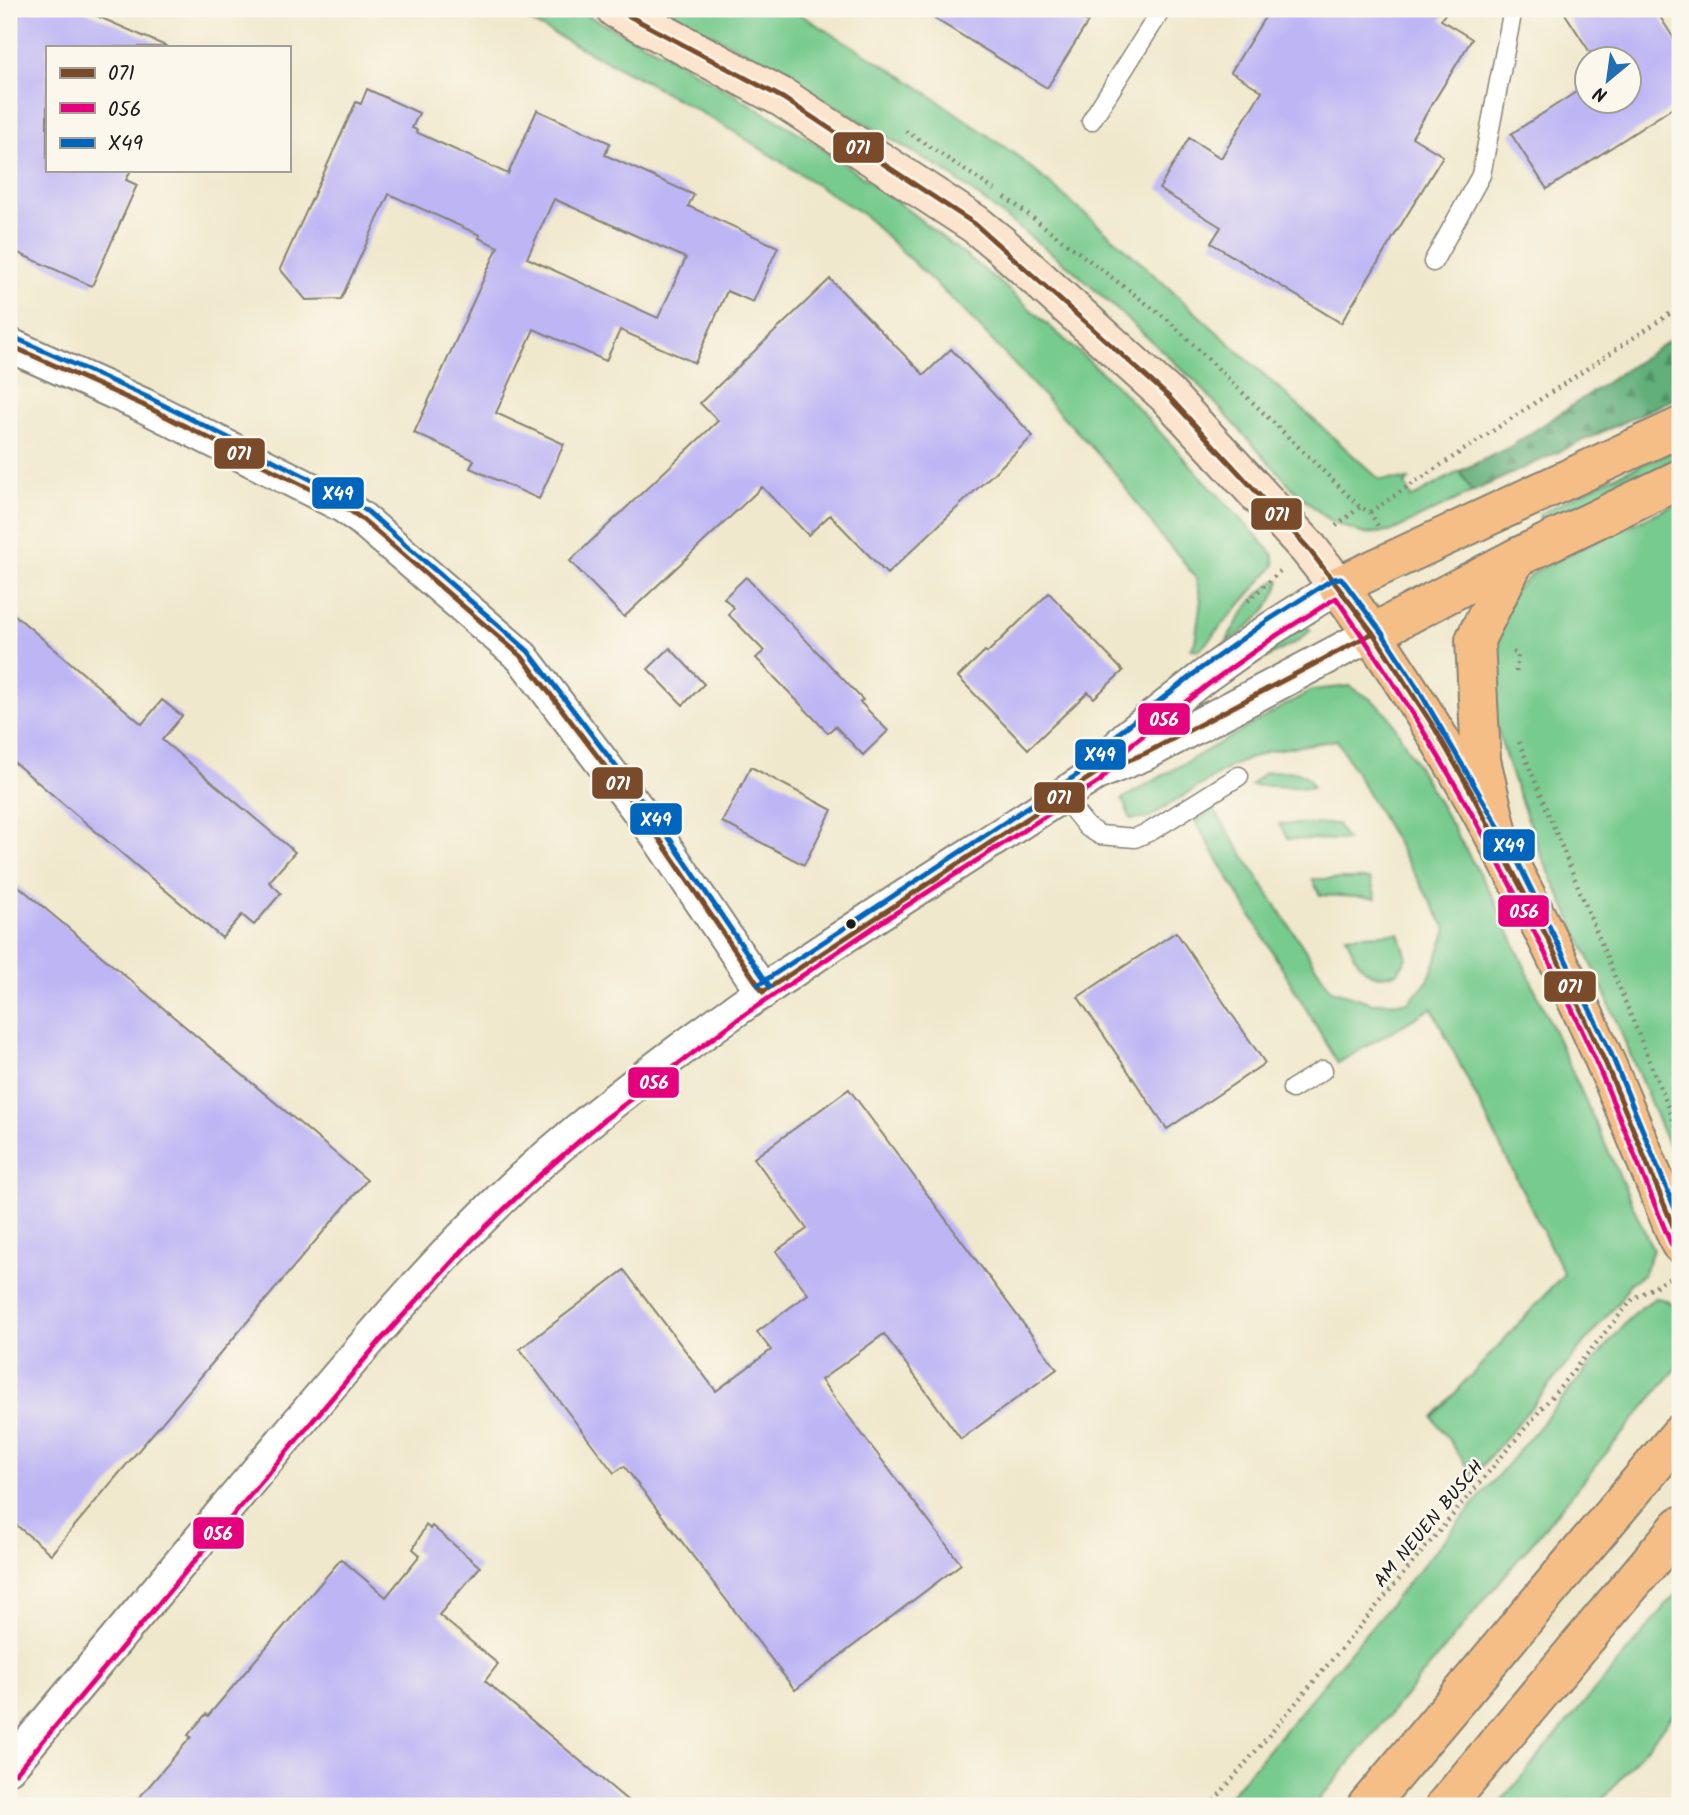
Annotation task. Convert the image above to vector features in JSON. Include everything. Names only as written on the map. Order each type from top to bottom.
[{"type":"main road","points":[[616,9],[783,99],[975,224],[1168,396],[1308,548],[1373,633],[1435,729],[1501,847],[1590,1028],[1680,1244]]},
{"type":"main road","points":[[1338,586],[1680,427]]},
{"type":"main road","points":[[1373,633],[1516,558],[1680,479]]},
{"type":"main road","points":[[1501,847],[1481,760],[1475,640],[1516,558]]},
{"type":"main road","points":[[1367,1806],[1680,1434]]},
{"type":"main road","points":[[1445,1806],[1673,1535]]},
{"type":"street","points":[[9,345],[143,405],[342,505],[362,519],[522,657],[652,828],[763,992]]},
{"type":"street","points":[[1095,774],[1126,738],[1205,676],[1272,628],[1338,586]]},
{"type":"street","points":[[9,1767],[381,1326],[455,1245],[531,1171],[605,1109],[763,992],[1095,774],[1146,753],[1373,633]]},
{"type":"lane","points":[[1091,121],[1162,9]]},
{"type":"lane","points":[[1433,262],[1481,175],[1513,9]]},
{"type":"lane","points":[[1062,796],[1087,827],[1100,835],[1135,838],[1151,831],[1239,776]]},
{"type":"lane","points":[[1292,1089],[1323,1070]]},
{"type":"path","points":[[1370,512],[1680,307]]},
{"type":"path","points":[[1475,640],[1506,647],[1518,656],[1514,680]]},
{"type":"path","points":[[1516,730],[1680,1136]]},
{"type":"path","name":"AM NEUEN BUSCH","points":[[1210,1806],[1633,1299],[1661,1281],[1680,1273]]},
{"type":"green space","points":[[506,9],[574,9],[663,53],[801,134],[886,193],[1003,285],[1117,386],[1273,554],[1275,565],[1200,650],[1191,649],[1195,642],[1201,600],[1196,579],[1180,557],[1162,538],[1111,468],[966,313],[864,215],[733,131],[647,82]]},
{"type":"green space","points":[[664,9],[791,9],[904,77],[1016,155],[1118,242],[1379,479],[1409,480],[1405,484],[1411,498],[1460,471],[1472,492],[1390,532],[1364,534],[1330,521],[1297,493],[1198,384],[1160,349],[1072,269],[948,173],[738,48]]},
{"type":"green space","points":[[1680,333],[1680,396],[1472,492],[1460,471],[1510,447]]},
{"type":"green space","points":[[1680,448],[1680,467],[1544,531],[1539,514],[1613,477]]},
{"type":"green space","points":[[1680,502],[1680,1173],[1599,980],[1539,850],[1509,768],[1484,684],[1485,654],[1515,590],[1535,572],[1558,559]]},
{"type":"green space","points":[[1275,581],[1280,581],[1266,609],[1252,624],[1226,643],[1246,609]]},
{"type":"green space","points":[[1305,626],[1311,630],[1298,641],[1225,680]]},
{"type":"green space","points":[[1350,686],[1372,700],[1389,716],[1495,901],[1653,1250],[1643,1275],[1630,1283],[1620,1300],[1474,1476],[1433,1417],[1564,1274],[1432,1008],[1338,1063],[1195,821],[1214,810],[1331,990],[1373,1003],[1408,1002],[1428,981],[1447,930],[1337,740],[1268,751],[1232,766],[1146,819],[1131,819],[1122,799],[1312,690]]},
{"type":"green space","points":[[1278,771],[1304,775],[1313,788],[1251,785],[1264,773]]},
{"type":"green space","points":[[1279,824],[1337,824],[1346,840],[1288,839]]},
{"type":"green space","points":[[1312,879],[1370,879],[1376,898],[1320,895]]},
{"type":"green space","points":[[1399,933],[1407,958],[1398,972],[1378,976],[1364,969],[1346,936]]},
{"type":"green space","points":[[1655,1298],[1666,1300],[1678,1313],[1681,1332],[1680,1364],[1314,1806],[1221,1806],[1634,1313]]},
{"type":"green space","points":[[1680,1589],[1680,1707],[1597,1806],[1497,1806]]},
{"type":"building","points":[[9,9],[81,9],[166,46],[46,46],[46,172],[130,172],[126,180],[137,185],[92,286],[9,249]]},
{"type":"building","points":[[919,9],[1067,9],[1088,22],[1047,88]]},
{"type":"building","points":[[1270,9],[1448,9],[1441,20],[1472,39],[1412,137],[1443,156],[1341,323],[1211,243],[1221,227],[1159,189],[1189,138],[1221,158],[1262,91],[1231,72]]},
{"type":"building","points":[[1562,9],[1655,9],[1680,48],[1680,103],[1547,189],[1511,134],[1574,93],[1574,116],[1644,116],[1644,46],[1586,46]]},
{"type":"building","points":[[367,89],[419,113],[412,128],[417,130],[416,132],[508,174],[537,110],[610,143],[605,155],[694,195],[688,206],[778,247],[753,302],[727,291],[695,363],[620,330],[606,361],[534,329],[496,413],[564,444],[539,499],[470,468],[474,460],[414,433],[498,247],[479,238],[480,235],[389,194],[341,299],[306,300],[280,269],[356,102],[361,104]],"holes":[[[554,199],[686,258],[658,318],[527,258]]]},
{"type":"building","points":[[830,279],[924,375],[951,349],[1033,436],[887,574],[830,515],[808,535],[762,487],[624,617],[570,561],[718,421],[700,403]]},
{"type":"building","points":[[746,577],[863,700],[860,702],[888,731],[863,755],[835,726],[828,733],[756,658],[764,651],[728,614],[734,608],[724,598]]},
{"type":"building","points":[[1049,593],[1123,671],[1094,698],[1088,692],[1028,749],[958,677]]},
{"type":"building","points":[[9,610],[142,724],[162,700],[182,716],[162,740],[295,852],[269,882],[281,893],[254,925],[242,915],[222,938],[9,758]]},
{"type":"building","points":[[670,648],[704,684],[683,705],[648,669]]},
{"type":"building","points":[[751,767],[832,810],[804,865],[722,822]]},
{"type":"building","points":[[9,878],[367,1180],[51,1554],[9,1519]]},
{"type":"building","points":[[1176,932],[1265,1063],[1167,1129],[1078,997]]},
{"type":"building","points":[[849,1089],[1057,1369],[961,1439],[884,1334],[821,1380],[961,1564],[795,1690],[624,1466],[614,1473],[520,1349],[624,1270],[716,1391],[771,1350],[757,1332],[808,1294],[776,1251],[807,1229],[754,1158]]},
{"type":"building","points":[[426,1525],[430,1529],[432,1526],[480,1567],[439,1615],[498,1664],[485,1681],[634,1806],[132,1806],[191,1737],[188,1735],[206,1714],[208,1716],[341,1559],[386,1597],[420,1555],[413,1549]]},
{"type":"transit line","name":"071","points":[[616,9],[783,98],[975,224],[1168,396],[1308,548],[1373,633],[1435,729],[1470,790],[1548,939],[1606,1064],[1680,1243]]},
{"type":"transit line","name":"X49","points":[[13,337],[147,397],[346,497],[368,512],[528,651],[659,823],[770,987]]},
{"type":"transit line","name":"071","points":[[9,345],[143,405],[342,505],[362,519],[522,657],[652,828],[763,992]]},
{"type":"transit line","name":"X49","points":[[758,985],[1089,767],[1120,732],[1200,669],[1267,621],[1333,579],[1341,578],[1382,633],[1417,687],[1513,852],[1610,1051],[1680,1221]]},
{"type":"transit line","name":"056","points":[[16,1773],[380,1341],[473,1239],[540,1175],[605,1119],[741,1017],[883,921],[1100,781],[1132,744],[1210,683],[1277,635],[1336,598],[1409,707],[1507,878],[1593,1055],[1672,1246]]},
{"type":"transit line","name":"071","points":[[763,992],[1095,774],[1146,753],[1373,633]]}]
